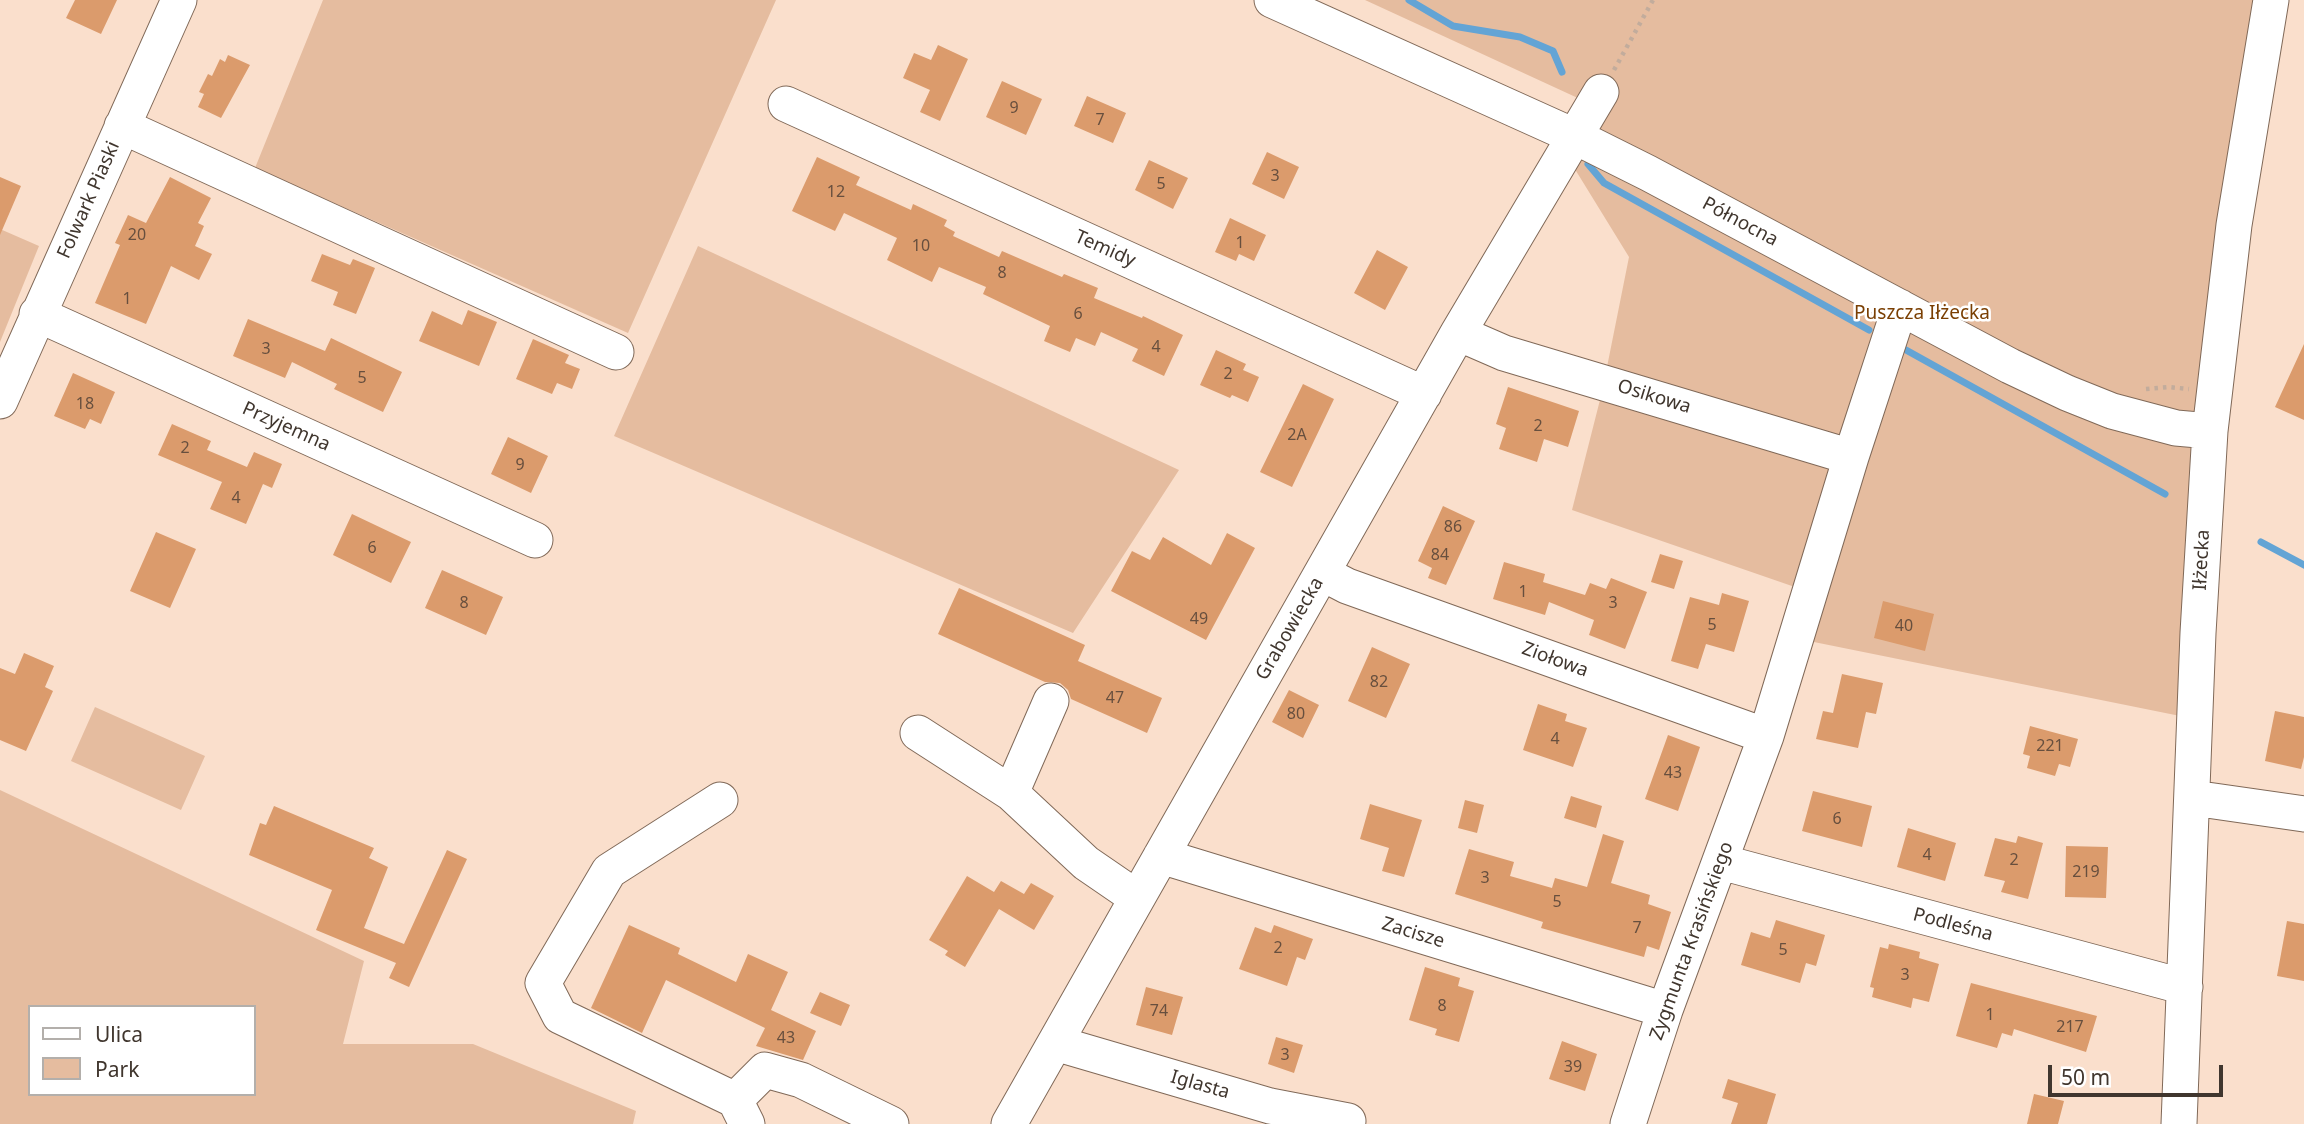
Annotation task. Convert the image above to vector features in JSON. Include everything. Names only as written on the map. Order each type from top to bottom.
[{"type":"street","name":"Folwark Piaski","points":[[0,401],[179,0]]},
{"type":"street","name":"Północna","points":[[1272,0],[1576,137],[2010,366],[2112,411],[2176,428],[2210,431]]},
{"type":"street","name":"Iłżecka","points":[[2179,1124],[2198,633],[2210,431],[2234,225],[2271,0]]},
{"type":"street","name":"Grabowiecka","points":[[1009,1124],[1458,333],[1601,92]]},
{"type":"street","name":"Temidy","points":[[786,104],[1424,394]]},
{"type":"street","points":[[122,126],[616,352]]},
{"type":"street","points":[[1762,748],[1900,307]]},
{"type":"street","name":"Przyjemna","points":[[37,314],[535,540]]},
{"type":"street","name":"Osikowa","points":[[1458,333],[1504,352],[1851,457]]},
{"type":"street","name":"Ziołowa","points":[[1322,573],[1348,586],[1762,748]]},
{"type":"street","points":[[1011,793],[1051,701]]},
{"type":"street","points":[[918,733],[1011,793],[1086,863],[1137,898]]},
{"type":"street","name":"Zygmunta Krasińskiego","points":[[1628,1124],[1665,1010],[1762,748]]},
{"type":"street","points":[[2193,798],[2304,814]]},
{"type":"street","points":[[720,800],[608,871],[543,983],[560,1016],[741,1112],[765,1070],[801,1080],[891,1124]]},
{"type":"street","name":"Zacisze","points":[[1161,856],[1665,1010]]},
{"type":"street","name":"Podleśna","points":[[1721,862],[2185,987]]},
{"type":"street","name":"Iglasta","points":[[1055,1043],[1270,1106],[1348,1121]]},
{"type":"path","points":[[1601,92],[1653,0]]},
{"type":"green space","points":[[323,0],[776,0],[628,333],[255,168]]},
{"type":"green space","name":"Puszcza Iłżecka","points":[[1365,0],[2271,0],[2195,719],[1804,640],[1818,595],[1572,510],[1602,392],[1629,257],[1565,153],[1606,111]]},
{"type":"green space","points":[[0,229],[39,246],[0,342]]},
{"type":"green space","points":[[698,246],[1179,470],[1073,633],[614,436]]},
{"type":"green space","points":[[95,707],[205,756],[181,810],[71,761]]},
{"type":"green space","points":[[0,790],[364,961],[343,1044],[473,1044],[636,1111],[633,1124],[0,1124]]},
{"type":"building","points":[[75,0],[117,0],[101,34],[66,18]]},
{"type":"building","points":[[938,45],[968,59],[940,121],[920,112],[930,90],[903,78],[914,53],[931,60]]},
{"type":"building","points":[[228,55],[250,65],[221,118],[198,107],[204,94],[199,92],[208,74],[212,76],[220,59],[225,62]]},
{"type":"building","points":[[1002,81],[1042,99],[1026,135],[986,117]]},
{"type":"building","points":[[1087,96],[1126,113],[1113,143],[1074,126]]},
{"type":"building","points":[[1267,152],[1299,167],[1284,199],[1252,184]]},
{"type":"building","points":[[817,157],[860,177],[856,185],[911,210],[913,204],[947,220],[944,226],[955,232],[953,236],[999,257],[1002,251],[1062,277],[1064,274],[1098,288],[1094,298],[1142,318],[1143,316],[1183,335],[1164,376],[1132,361],[1138,349],[1101,332],[1095,346],[1076,338],[1070,352],[1044,341],[1050,326],[983,294],[986,287],[939,267],[932,282],[887,260],[897,238],[844,213],[835,231],[792,211]]},
{"type":"building","points":[[1149,160],[1188,178],[1173,209],[1135,190]]},
{"type":"building","points":[[0,177],[21,186],[0,235]]},
{"type":"building","points":[[170,177],[211,198],[198,223],[204,226],[195,246],[212,254],[199,280],[171,266],[146,324],[95,303],[120,245],[115,243],[128,215],[146,223]]},
{"type":"building","points":[[1230,218],[1266,235],[1254,261],[1239,254],[1236,261],[1215,252]]},
{"type":"building","points":[[1377,250],[1408,267],[1385,310],[1354,293]]},
{"type":"building","points":[[322,254],[350,265],[353,259],[375,268],[356,314],[333,305],[338,292],[311,281]]},
{"type":"building","points":[[468,310],[497,322],[479,366],[419,341],[432,311],[462,325]]},
{"type":"building","points":[[248,319],[325,351],[331,338],[402,372],[383,412],[334,389],[337,384],[292,362],[285,378],[233,356]]},
{"type":"building","points":[[533,339],[569,355],[565,363],[580,369],[572,389],[557,383],[552,394],[516,379]]},
{"type":"building","points":[[2304,344],[2304,420],[2275,407]]},
{"type":"building","points":[[1216,350],[1246,364],[1243,370],[1259,377],[1248,402],[1232,395],[1230,398],[1200,385]]},
{"type":"building","points":[[73,373],[115,392],[101,424],[90,419],[85,429],[54,416]]},
{"type":"building","points":[[1303,384],[1334,399],[1292,487],[1260,472]]},
{"type":"building","points":[[1508,387],[1579,411],[1568,447],[1544,439],[1537,462],[1499,449],[1506,428],[1496,424]]},
{"type":"building","points":[[172,424],[211,441],[207,450],[247,467],[254,452],[282,464],[272,488],[263,484],[246,524],[210,509],[222,482],[158,455]]},
{"type":"building","points":[[508,437],[548,456],[531,493],[491,474]]},
{"type":"building","points":[[1443,506],[1475,521],[1446,585],[1428,578],[1432,568],[1418,561]]},
{"type":"building","points":[[352,514],[411,542],[391,583],[333,555]]},
{"type":"building","points":[[156,532],[196,549],[170,608],[130,591]]},
{"type":"building","points":[[1227,533],[1255,548],[1206,640],[1111,591],[1132,551],[1150,560],[1163,537],[1211,565]]},
{"type":"building","points":[[1660,554],[1683,561],[1674,589],[1651,582]]},
{"type":"building","points":[[1504,562],[1545,574],[1543,582],[1585,595],[1590,583],[1606,589],[1611,578],[1647,592],[1625,649],[1589,635],[1594,620],[1549,602],[1545,615],[1493,599]]},
{"type":"building","points":[[442,570],[503,597],[486,635],[425,608]]},
{"type":"building","points":[[959,588],[1085,645],[1078,661],[1162,698],[1147,733],[1071,699],[1068,690],[1060,683],[1045,682],[938,634]]},
{"type":"building","points":[[1722,593],[1749,601],[1734,652],[1706,644],[1698,669],[1671,661],[1690,597],[1719,605]]},
{"type":"building","points":[[1883,601],[1934,614],[1925,651],[1874,638]]},
{"type":"building","points":[[1372,647],[1410,664],[1386,718],[1348,701]]},
{"type":"building","points":[[24,653],[54,666],[45,687],[53,691],[26,751],[0,740],[0,668],[15,674]]},
{"type":"building","points":[[1842,674],[1883,683],[1876,714],[1866,712],[1858,748],[1816,739],[1823,711],[1833,713]]},
{"type":"building","points":[[1289,690],[1319,705],[1303,738],[1272,722]]},
{"type":"building","points":[[1538,704],[1567,714],[1565,721],[1587,728],[1573,767],[1523,750]]},
{"type":"building","points":[[2275,711],[2304,717],[2304,757],[2301,769],[2265,761]]},
{"type":"building","points":[[2030,726],[2078,739],[2070,767],[2059,764],[2055,776],[2027,768],[2030,756],[2023,754]]},
{"type":"building","points":[[1668,735],[1700,747],[1678,811],[1645,799]]},
{"type":"building","points":[[1813,791],[1872,806],[1862,847],[1802,831]]},
{"type":"building","points":[[1571,796],[1602,806],[1596,828],[1564,818]]},
{"type":"building","points":[[1465,800],[1484,805],[1477,833],[1458,828]]},
{"type":"building","points":[[1370,804],[1422,820],[1404,877],[1382,871],[1389,848],[1360,839]]},
{"type":"building","points":[[274,806],[374,848],[369,858],[388,867],[364,928],[404,944],[447,850],[467,859],[409,987],[389,978],[396,963],[316,930],[332,890],[249,855],[260,823],[266,825]]},
{"type":"building","points":[[1908,828],[1956,843],[1945,881],[1897,867]]},
{"type":"building","points":[[1603,834],[1624,841],[1611,883],[1650,895],[1648,904],[1671,912],[1659,950],[1647,946],[1644,957],[1541,928],[1543,922],[1455,894],[1469,849],[1514,862],[1510,876],[1552,888],[1555,878],[1587,887]]},
{"type":"building","points":[[2018,836],[2043,843],[2028,899],[2001,892],[2005,881],[1984,876],[1995,838],[2016,843]]},
{"type":"building","points":[[2066,846],[2108,847],[2106,898],[2065,897]]},
{"type":"building","points":[[967,876],[994,892],[1001,881],[1024,894],[1031,883],[1054,896],[1034,930],[999,909],[965,967],[945,955],[948,951],[929,940]]},
{"type":"building","points":[[1776,920],[1825,935],[1816,966],[1806,963],[1800,983],[1741,965],[1751,932],[1770,938]]},
{"type":"building","points":[[2287,921],[2304,924],[2304,981],[2277,976]]},
{"type":"building","points":[[629,925],[680,948],[678,954],[736,982],[748,954],[788,972],[771,1010],[816,1031],[803,1060],[756,1046],[765,1028],[666,980],[642,1033],[591,1008]]},
{"type":"building","points":[[1274,925],[1313,939],[1305,960],[1297,957],[1287,986],[1239,969],[1255,927],[1271,933]]},
{"type":"building","points":[[1889,944],[1920,952],[1919,958],[1939,964],[1929,1002],[1913,998],[1911,1008],[1872,997],[1874,988],[1870,987],[1880,947],[1888,949]]},
{"type":"building","points":[[1425,967],[1460,978],[1458,986],[1474,991],[1459,1042],[1435,1035],[1437,1029],[1409,1020]]},
{"type":"building","points":[[1971,983],[2097,1016],[2086,1052],[2014,1029],[2012,1036],[2002,1033],[1997,1048],[1956,1036]]},
{"type":"building","points":[[1146,987],[1183,997],[1172,1035],[1136,1025]]},
{"type":"building","points":[[820,992],[850,1005],[841,1026],[810,1013]]},
{"type":"building","points":[[1276,1037],[1303,1045],[1294,1073],[1268,1064]]},
{"type":"building","points":[[1562,1041],[1597,1054],[1585,1091],[1549,1079]]},
{"type":"building","points":[[1728,1079],[1776,1094],[1767,1124],[1731,1124],[1738,1103],[1722,1098]]},
{"type":"building","points":[[2034,1094],[2064,1101],[2058,1124],[2027,1124]]},
{"type":"waterway","points":[[1409,0],[1453,26],[1520,37],[1553,51],[1562,72]]},
{"type":"waterway","points":[[1588,164],[1604,183],[1869,330]]},
{"type":"waterway","points":[[1906,350],[2165,494]]},
{"type":"waterway","points":[[2261,542],[2304,565]]}]
